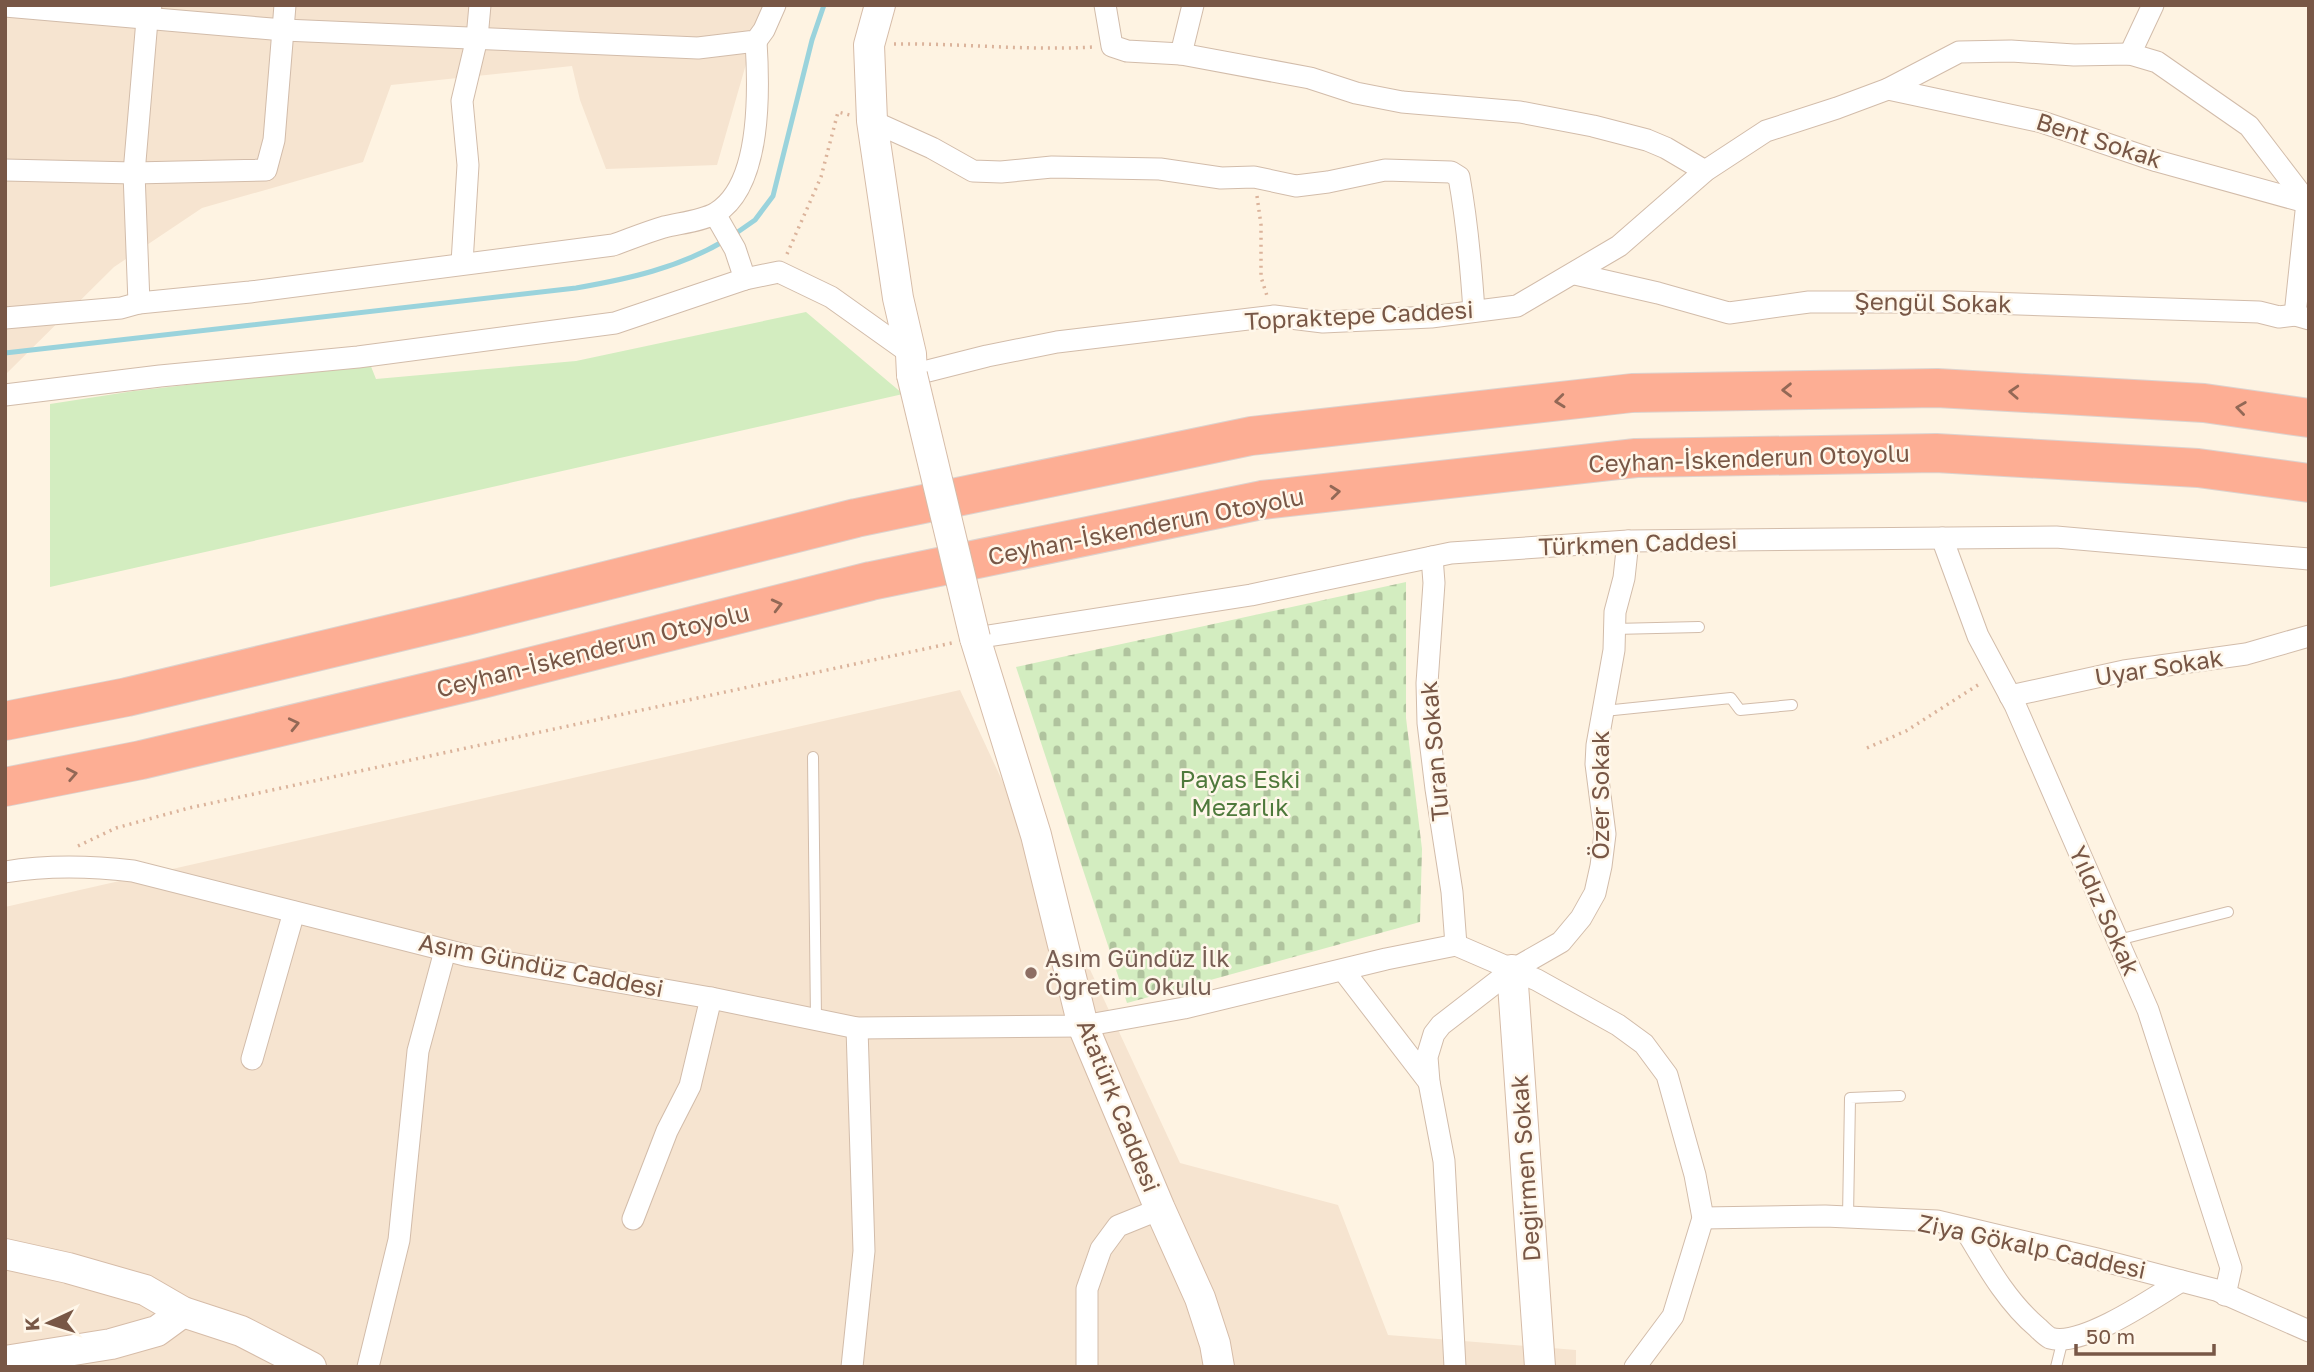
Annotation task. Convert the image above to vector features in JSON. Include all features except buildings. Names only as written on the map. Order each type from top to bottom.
[{"type":"highway","points":[[5,721],[127,696],[453,619],[856,518],[1251,436],[1632,393],[1937,388],[2204,403],[2309,418]]},
{"type":"highway","name":"Ceyhan-İskenderun Otoyolu","points":[[5,787],[141,760],[456,685],[871,581],[1262,500],[1663,457],[1937,453],[2198,468],[2309,483]]},
{"type":"street","points":[[5,170],[134,173],[266,170],[274,140],[285,5]]},
{"type":"street","points":[[462,263],[468,165],[462,102],[477,38],[480,5]]},
{"type":"street","points":[[718,221],[744,177],[752,146],[758,102],[756,41],[775,5]]},
{"type":"street","name":"Atatürk Caddesi","points":[[880,5],[869,45],[872,121],[898,298],[975,638],[1037,835],[1083,1026],[1200,1298],[1215,1344],[1219,1367]]},
{"type":"street","points":[[1105,5],[1112,46],[1126,51],[1181,54],[1310,78],[1356,93],[1402,102],[1520,112],[1594,126],[1647,140],[1705,171]]},
{"type":"street","points":[[1181,54],[1193,5]]},
{"type":"street","points":[[2130,54],[2153,5]]},
{"type":"street","points":[[5,6],[149,13],[284,30],[698,48],[756,41]]},
{"type":"street","points":[[139,303],[134,173],[149,13]]},
{"type":"street","name":"Topraktepe Caddesi","points":[[912,365],[987,356],[1057,342],[1274,316],[1324,322],[1431,317],[1517,306],[1619,246],[1705,171],[1766,131],[1888,89],[1959,52],[2130,54],[2157,62],[2249,127],[2308,203]]},
{"type":"street","name":"Bent Sokak","points":[[1888,89],[2042,121],[2157,161],[2226,178],[2308,203]]},
{"type":"street","points":[[872,121],[932,148],[973,171],[1001,172],[1052,167],[1160,169],[1221,178],[1254,177],[1296,186],[1385,170],[1451,172],[1459,177],[1464,204],[1474,311]]},
{"type":"street","points":[[2302,317],[2308,203]]},
{"type":"street","points":[[5,318],[121,308],[139,303],[250,292],[613,244],[662,228],[718,221]]},
{"type":"street","points":[[718,221],[735,249],[745,279]]},
{"type":"street","points":[[5,395],[160,376],[358,357],[615,323],[745,279],[779,272],[831,297],[912,365]]},
{"type":"street","name":"Şengül Sokak","points":[[1575,274],[1729,313],[1810,302],[1957,302],[2259,312],[2279,317],[2302,317]]},
{"type":"street","name":"Türkmen Caddesi","points":[[975,638],[1251,594],[1451,553],[1628,541],[2056,537],[2309,559]]},
{"type":"street","name":"Yıldız Sokak","points":[[1942,538],[1978,636],[2010,696],[2148,1010],[2231,1268],[2225,1295]]},
{"type":"street","name":"Özer Sokak","points":[[1429,1082],[1427,1057],[1434,1034],[1441,1025],[1512,970],[1561,942],[1581,918],[1595,894],[1605,834],[1596,764],[1599,725],[1604,711],[1614,650],[1615,612],[1624,578],[1628,541]]},
{"type":"street","name":"Turan Sokak","points":[[1432,557],[1434,583],[1427,683],[1429,723],[1452,892],[1456,945]]},
{"type":"street","name":"Uyar Sokak","points":[[2010,696],[2124,671],[2246,654],[2309,636]]},
{"type":"street","name":"Asım Gündüz Caddesi","points":[[5,872],[36,867],[89,866],[133,871],[445,951],[711,998],[857,1028],[1083,1026],[1184,1008],[1456,945]]},
{"type":"street","points":[[252,1059],[294,912]]},
{"type":"street","points":[[1456,945],[1537,980],[1618,1025],[1644,1044],[1667,1075],[1695,1175],[1703,1218],[1673,1316],[1635,1367]]},
{"type":"street","points":[[368,1367],[399,1240],[418,1051],[445,951]]},
{"type":"street","points":[[1343,970],[1429,1082],[1444,1161],[1455,1367]]},
{"type":"street","name":"Değirmen Sokak","points":[[1512,970],[1540,1367]]},
{"type":"street","points":[[633,1219],[667,1131],[690,1086],[711,998]]},
{"type":"street","points":[[852,1367],[864,1251],[857,1028]]},
{"type":"street","points":[[1087,1367],[1087,1289],[1101,1249],[1118,1226],[1160,1209]]},
{"type":"street","name":"Ziya Gökalp Caddesi","points":[[1703,1218],[1848,1217],[1937,1222],[2181,1281],[2225,1295],[2309,1331]]},
{"type":"street","points":[[1965,1229],[1991,1273],[2021,1314],[2049,1338],[2070,1340],[2128,1315],[2181,1281]]},
{"type":"street","points":[[5,1254],[68,1268],[145,1290],[183,1312],[241,1331],[311,1367]]},
{"type":"street","points":[[5,1360],[111,1344],[157,1331],[183,1312]]},
{"type":"lane","points":[[1614,629],[1699,627]]},
{"type":"lane","points":[[1604,711],[1731,698],[1740,710],[1792,705]]},
{"type":"lane","points":[[813,758],[816,1019]]},
{"type":"lane","points":[[2118,940],[2228,912]]},
{"type":"lane","points":[[1848,1217],[1850,1098],[1900,1096]]},
{"type":"lane","points":[[2056,1367],[2063,1339]]},
{"type":"path","points":[[869,45],[953,43],[1009,49],[1112,46]]},
{"type":"path","points":[[779,272],[821,177],[838,112],[872,121]]},
{"type":"path","points":[[1254,177],[1261,225],[1261,277],[1274,316]]},
{"type":"path","points":[[36,867],[116,828],[189,808],[975,638]]},
{"type":"path","points":[[1867,748],[1906,731],[1998,672]]},
{"type":"shaded area","points":[[5,5],[763,5],[717,165],[606,169],[580,100],[572,66],[391,85],[363,162],[202,208],[114,267],[5,375]]},
{"type":"shaded area","points":[[960,690],[1180,1163],[1338,1205],[1388,1335],[1576,1350],[1576,1367],[5,1367],[5,907]]},
{"type":"green space","points":[[806,312],[903,394],[50,587],[50,404],[134,391],[370,364],[376,379],[576,361]]},
{"type":"green space","name":"Payas Eski Mezarlık","points":[[1406,582],[1406,718],[1422,849],[1420,922],[1127,1003],[1016,667]]},
{"type":"waterway","points":[[732,236],[755,220],[773,196],[812,40],[824,5]]},
{"type":"waterway","points":[[5,353],[576,288],[615,281],[671,265],[724,241]]},
{"type":"place","name":"Asım Gündüz İlk Öğretim Okulu","points":[[1031,973]]}]
